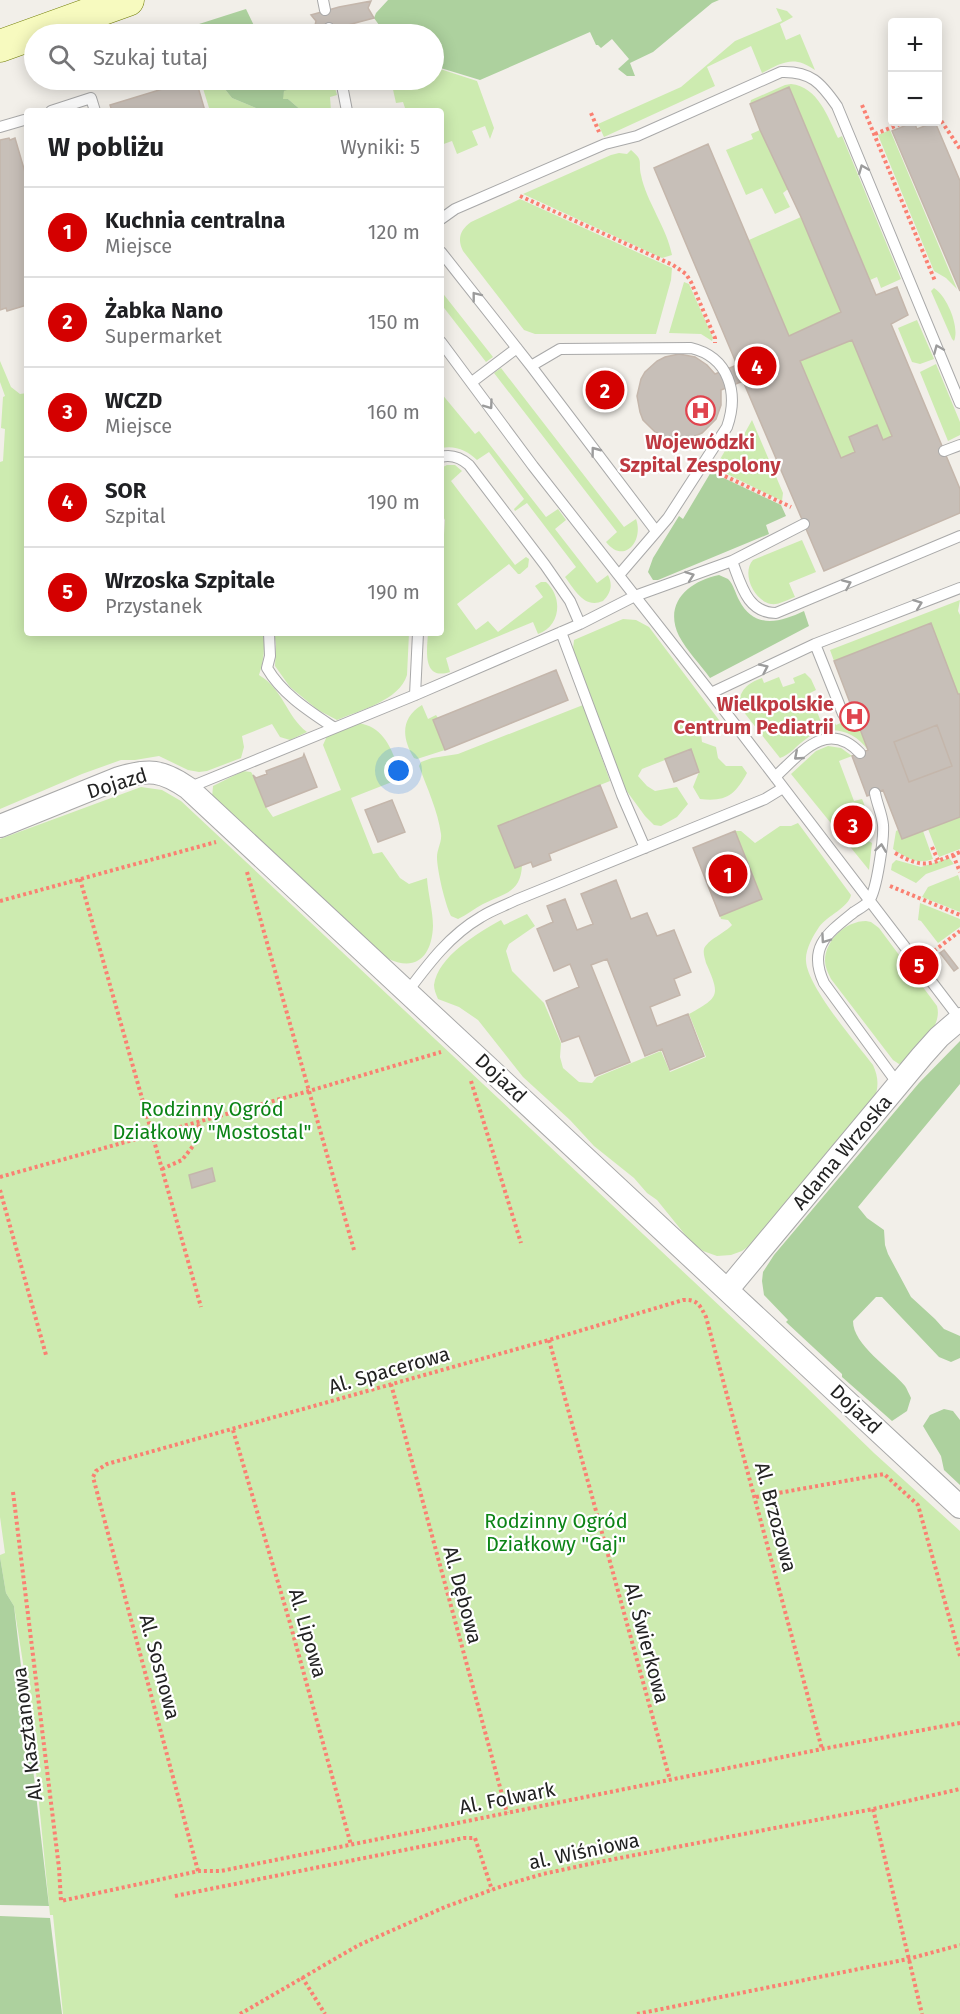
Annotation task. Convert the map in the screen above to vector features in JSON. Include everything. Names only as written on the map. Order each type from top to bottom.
[{"type":"street","points":[[61,24],[128,0]]},
{"type":"street","points":[[0,46],[24,37]]},
{"type":"street","name":"Dojazd","points":[[0,826],[138,772],[156,771],[188,788],[408,991],[448,1044],[728,1289],[960,1507]]},
{"type":"street","name":"Adama Wrzoska","points":[[728,1289],[898,1084],[939,1037],[960,1019]]},
{"type":"lane","points":[[444,217],[455,209],[604,144],[637,136],[781,72],[802,73],[823,87],[837,106],[960,403]]},
{"type":"lane","points":[[342,90],[346,108]]},
{"type":"lane","points":[[60,108],[91,98],[94,108]]},
{"type":"lane","points":[[0,127],[24,123]]},
{"type":"lane","points":[[444,256],[656,531]]},
{"type":"lane","points":[[444,346],[533,466],[711,693],[960,1019]]},
{"type":"lane","points":[[531,366],[560,349],[577,347],[691,348],[714,359],[728,380],[733,395],[732,412],[727,427],[668,518],[619,575]]},
{"type":"lane","points":[[472,382],[517,348]]},
{"type":"lane","points":[[944,451],[960,445]]},
{"type":"lane","points":[[444,457],[458,457],[469,465],[564,592],[580,624]]},
{"type":"lane","points":[[188,788],[415,695],[580,624],[635,596],[732,561],[804,524]]},
{"type":"lane","points":[[732,561],[750,601],[763,612],[776,613],[960,536]]},
{"type":"lane","points":[[711,693],[815,644],[960,588]]},
{"type":"lane","points":[[561,632],[622,795],[645,848]]},
{"type":"lane","points":[[269,636],[270,656],[267,668],[270,674],[305,708],[333,727]]},
{"type":"lane","points":[[415,695],[418,636]]},
{"type":"lane","points":[[815,644],[843,714]]},
{"type":"lane","points":[[775,777],[812,744],[822,739],[835,738],[852,745],[860,753]]},
{"type":"lane","points":[[408,991],[435,955],[482,916],[765,799],[783,788]]},
{"type":"lane","points":[[875,794],[883,824],[876,883],[869,901],[827,935],[819,948],[816,959],[824,983],[898,1084]]},
{"type":"path","points":[[862,105],[935,281]]},
{"type":"path","points":[[591,113],[602,138]]},
{"type":"path","points":[[942,122],[960,149]]},
{"type":"path","points":[[875,134],[895,126]]},
{"type":"path","points":[[519,195],[672,265],[686,274],[715,338],[715,345]]},
{"type":"path","points":[[710,469],[792,507]]},
{"type":"path","points":[[0,901],[204,843],[216,842],[224,849]]},
{"type":"path","points":[[932,847],[938,860]]},
{"type":"path","points":[[891,852],[917,864],[928,864],[960,852]]},
{"type":"path","points":[[953,855],[960,872]]},
{"type":"path","points":[[246,870],[354,1250]]},
{"type":"path","points":[[80,879],[201,1307]]},
{"type":"path","points":[[886,884],[960,915]]},
{"type":"path","points":[[934,951],[960,931]]},
{"type":"path","points":[[0,1177],[309,1091],[448,1044],[449,1060]]},
{"type":"path","points":[[465,1076],[473,1083],[520,1243]]},
{"type":"path","points":[[162,1169],[182,1160],[197,1141],[199,1121]]},
{"type":"path","points":[[0,1190],[46,1354]]},
{"type":"path","name":"Al. Spacerowa","points":[[96,1471],[106,1464],[691,1299]]},
{"type":"path","name":"Al. Brzozowa","points":[[691,1299],[698,1302],[706,1317],[822,1749]]},
{"type":"path","name":"Al. Świerkowa","points":[[549,1340],[670,1780]]},
{"type":"path","name":"Al. Dębowa","points":[[391,1384],[507,1813]]},
{"type":"path","name":"Al. Lipowa","points":[[233,1430],[290,1623],[351,1845]]},
{"type":"path","name":"Al. Sosnowa","points":[[96,1471],[93,1477],[198,1871]]},
{"type":"path","points":[[756,1497],[884,1474],[918,1505],[960,1656]]},
{"type":"path","name":"Al. Kasztanowa","points":[[13,1492],[61,1901]]},
{"type":"path","name":"Al. Folwark","points":[[61,1901],[198,1871],[221,1871],[960,1723]]},
{"type":"path","name":"al. Wiśniowa","points":[[240,2014],[358,1945],[445,1907],[543,1874],[873,1809],[960,1789]]},
{"type":"path","points":[[873,1809],[922,2014]]},
{"type":"path","points":[[175,1896],[475,1838],[492,1890]]},
{"type":"path","points":[[637,2014],[908,1959],[960,1945]]},
{"type":"path","points":[[302,1977],[326,2014]]},
{"type":"green space","points":[[388,0],[719,0],[712,3],[653,52],[630,63],[635,76],[627,76],[618,69],[629,59],[612,39],[601,48],[596,45],[590,32],[480,80],[444,69],[444,24],[378,24],[374,18]]},
{"type":"green space","points":[[776,8],[787,11],[793,17],[780,24],[786,40],[800,34],[815,70],[795,61],[762,73],[751,46],[707,67],[715,86],[604,137],[598,124],[681,87],[735,41],[782,21]]},
{"type":"green space","points":[[246,9],[253,24],[199,24]]},
{"type":"green space","points":[[444,70],[477,81],[494,128],[490,139],[485,126],[472,131],[478,145],[457,154],[452,141],[444,144],[444,108],[405,108],[403,102],[396,103],[393,90],[444,90]]},
{"type":"green space","points":[[791,84],[800,86],[815,97],[826,112],[838,138],[842,136],[901,279],[881,288],[877,277],[870,280],[789,87],[750,104],[751,100]]},
{"type":"green space","points":[[203,90],[226,90],[232,98],[256,108],[209,108]]},
{"type":"green space","points":[[226,90],[287,90],[284,91],[283,99],[288,99],[298,108],[256,108],[232,98]]},
{"type":"green space","points":[[336,90],[337,95],[330,97],[331,108],[298,108],[288,99],[282,99],[284,91]]},
{"type":"green space","points":[[760,130],[788,189],[783,193],[790,207],[775,214],[762,188],[746,195],[726,150],[753,139],[751,134]]},
{"type":"green space","points":[[890,130],[957,289],[946,278],[934,271],[878,135]]},
{"type":"green space","points":[[631,150],[639,159],[647,195],[666,235],[672,255],[662,258],[523,194],[611,155],[627,154]]},
{"type":"green space","points":[[520,199],[672,268],[671,280],[656,334],[535,334],[524,330],[463,251],[460,239],[464,228],[471,222]]},
{"type":"green space","points":[[801,217],[841,312],[789,336],[749,240]]},
{"type":"green space","points":[[684,282],[689,284],[713,338],[712,341],[701,334],[669,333]]},
{"type":"green space","points":[[934,288],[951,312],[955,328],[954,341],[931,291]]},
{"type":"green space","points":[[444,295],[493,357],[486,362],[444,308]]},
{"type":"green space","points":[[917,320],[934,359],[920,364],[912,362],[898,328]]},
{"type":"green space","points":[[852,340],[892,436],[883,440],[849,437],[855,452],[841,458],[800,361]]},
{"type":"green space","points":[[0,361],[11,387],[20,394],[24,393],[24,636],[263,636],[264,654],[259,675],[280,695],[294,718],[307,732],[290,740],[280,737],[272,724],[242,736],[244,747],[241,758],[207,771],[188,770],[159,756],[121,760],[0,809],[0,462],[3,461],[5,429],[1,428],[3,397],[5,396],[0,382]]},
{"type":"green space","points":[[936,364],[960,422],[960,435],[948,441],[920,372]]},
{"type":"green space","points":[[501,368],[624,527],[636,519],[638,527],[635,542],[626,551],[613,549],[606,542],[617,532],[494,373]]},
{"type":"green space","points":[[444,397],[475,434],[479,431],[546,517],[558,509],[566,520],[555,529],[597,583],[608,575],[610,589],[603,601],[596,603],[585,600],[572,587],[565,577],[576,567],[527,503],[515,511],[514,509],[524,499],[489,452],[477,460],[469,453],[451,447],[444,448]]},
{"type":"green space","points":[[752,420],[783,493],[782,501],[715,468],[726,449],[737,447]]},
{"type":"green space","points":[[455,465],[462,471],[451,481],[515,565],[526,557],[529,559],[528,567],[520,574],[509,564],[457,604],[476,630],[488,621],[498,632],[543,597],[535,586],[541,582],[546,582],[555,595],[557,611],[551,625],[538,634],[533,622],[446,658],[450,672],[441,674],[430,668],[427,648],[428,636],[444,636],[444,466]]},
{"type":"green space","points":[[711,472],[781,505],[786,516],[766,525],[769,534],[658,580],[653,580],[648,572],[653,558],[679,516],[683,519]]},
{"type":"green space","points":[[802,540],[816,572],[789,583],[795,597],[777,604],[765,602],[759,598],[749,579],[748,572],[753,560]]},
{"type":"green space","points":[[719,575],[730,581],[739,600],[752,616],[768,621],[804,611],[809,626],[710,678],[679,636],[674,613],[682,595],[689,588],[698,582]]},
{"type":"green space","points":[[960,600],[958,611],[960,615],[960,694],[958,694],[931,624],[834,661],[830,650]]},
{"type":"green space","points":[[623,619],[636,620],[649,627],[719,720],[718,725],[701,734],[702,742],[716,747],[718,758],[726,766],[742,766],[747,773],[734,792],[723,798],[709,800],[700,799],[693,787],[699,772],[691,749],[642,769],[638,776],[647,786],[655,791],[677,787],[688,804],[677,817],[661,826],[654,825],[645,816],[620,782],[573,649],[574,640]]},
{"type":"green space","points":[[275,636],[409,636],[407,675],[396,692],[378,704],[337,720],[318,710],[290,687],[275,666]]},
{"type":"green space","points":[[805,673],[816,690],[810,693],[821,722],[832,718],[836,725],[855,717],[868,750],[855,737],[831,730],[814,734],[780,758],[739,706],[743,691],[757,680],[762,678],[764,683],[779,677],[783,687],[795,683],[793,678]]},
{"type":"green space","points":[[422,705],[428,719],[436,715],[438,718],[433,720],[445,750],[417,759],[414,758],[407,744],[405,729],[410,716]]},
{"type":"green space","points":[[583,705],[610,781],[498,826],[515,868],[522,865],[515,887],[458,919],[451,916],[437,863],[441,837],[440,825],[419,766],[421,762],[458,754]]},
{"type":"green space","points":[[358,723],[376,730],[388,743],[402,778],[351,798],[373,854],[382,852],[400,878],[409,884],[427,878],[433,920],[432,937],[421,959],[406,964],[387,958],[212,798],[213,786],[243,771],[251,772],[253,775],[266,807],[273,817],[341,790],[323,745],[327,736]]},
{"type":"green space","points":[[828,746],[841,748],[852,756],[839,761],[854,801],[862,799],[866,810],[867,840],[872,843],[869,870],[791,774],[816,751]]},
{"type":"green space","points":[[141,787],[162,790],[181,801],[874,1453],[960,1531],[960,2014],[63,2014],[53,1915],[50,1915],[29,1701],[14,1606],[6,1593],[0,1557],[5,1553],[0,1517],[0,839]]},
{"type":"green space","points":[[960,817],[960,849],[939,857],[928,829]]},
{"type":"green space","points":[[798,823],[851,895],[846,904],[823,923],[814,935],[806,957],[808,972],[823,999],[873,1065],[877,1077],[877,1088],[875,1097],[753,1243],[731,1255],[717,1256],[703,1251],[691,1242],[657,1200],[594,1146],[570,1120],[523,1077],[478,1020],[459,1007],[438,999],[434,985],[443,964],[460,946],[501,920],[504,925],[527,914],[535,926],[509,944],[506,951],[512,971],[544,1003],[561,1043],[560,1057],[563,1068],[579,1082],[592,1083],[597,1077],[661,1051],[670,1072],[706,1057],[689,1014],[712,999],[714,994],[714,982],[706,963],[704,949],[732,925],[720,916],[762,899],[735,831],[741,831],[755,843],[780,826],[791,826]]},
{"type":"green space","points":[[898,830],[902,839],[923,831],[933,859],[917,861],[893,849]]},
{"type":"green space","points":[[949,858],[954,864],[926,874],[916,883],[891,870],[896,860],[921,867]]},
{"type":"green space","points":[[958,875],[960,912],[922,897],[928,887]]},
{"type":"green space","points":[[920,903],[960,919],[960,927],[938,943],[918,920]]},
{"type":"green space","points":[[866,921],[879,928],[937,1006],[938,1014],[933,1029],[904,1063],[899,1064],[893,1060],[831,979],[826,968],[826,953],[838,933],[851,924]]},
{"type":"green space","points":[[960,1041],[960,1084],[858,1207],[867,1218],[884,1230],[888,1254],[911,1297],[944,1329],[960,1336],[960,1358],[951,1362],[939,1357],[882,1297],[876,1297],[853,1321],[859,1339],[865,1347],[905,1386],[911,1398],[907,1411],[892,1421],[842,1377],[842,1374],[786,1322],[788,1320],[764,1295],[763,1272],[774,1255],[919,1083]]},
{"type":"green space","points":[[944,1409],[953,1411],[960,1420],[960,1485],[944,1470],[941,1456],[923,1426],[930,1415]]},
{"type":"green space","points":[[0,1557],[6,1593],[14,1606],[49,1906],[0,1905]]},
{"type":"green space","points":[[0,1916],[50,1918],[62,2014],[0,2014]]},
{"type":"building","points":[[371,1],[368,8],[374,18],[352,24],[315,24],[316,21],[311,15]]},
{"type":"building","points":[[789,87],[876,295],[897,287],[908,315],[891,324],[960,489],[960,513],[824,571],[743,381],[721,390],[721,405],[716,419],[702,433],[688,439],[670,439],[655,432],[643,420],[637,396],[645,372],[665,357],[679,354],[695,357],[715,374],[737,365],[654,168],[708,144],[789,336],[841,312],[750,104]],"holes":[[[852,340],[892,436],[883,440],[877,425],[849,437],[855,452],[841,458],[800,361]]]},
{"type":"building","points":[[159,90],[199,90],[204,108],[111,108],[110,105]]},
{"type":"building","points":[[904,126],[916,126],[917,129],[925,126],[937,126],[960,181],[960,291],[892,131]]},
{"type":"building","points":[[15,138],[24,169],[24,306],[7,311],[6,308],[0,310],[0,140]]},
{"type":"building","points":[[605,380],[615,393],[604,400],[595,388]]},
{"type":"building","points":[[931,623],[958,694],[960,694],[960,817],[902,839],[883,790],[867,796],[852,756],[868,750],[834,661]],"holes":[[[937,725],[952,766],[909,782],[894,742]]]},
{"type":"building","points":[[556,670],[568,700],[445,750],[433,720]]},
{"type":"building","points":[[937,725],[952,766],[909,782],[894,742]]},
{"type":"building","points":[[691,749],[699,772],[674,782],[665,759]]},
{"type":"building","points":[[304,754],[317,787],[266,807],[253,775],[256,778],[267,774],[266,771],[303,757]]},
{"type":"building","points":[[600,785],[617,827],[549,854],[551,860],[533,867],[531,862],[515,868],[498,826]]},
{"type":"building","points":[[392,800],[405,832],[378,842],[365,810]]},
{"type":"building","points":[[735,831],[762,899],[720,916],[693,848]]},
{"type":"building","points":[[616,880],[631,919],[647,913],[657,936],[674,930],[691,972],[674,979],[680,995],[650,1007],[657,1026],[688,1014],[704,1056],[670,1070],[662,1049],[645,1056],[607,959],[591,965],[630,1062],[595,1076],[579,1036],[562,1042],[546,1001],[579,987],[570,964],[554,971],[537,929],[553,922],[547,906],[565,899],[577,930],[593,924],[581,894]]},
{"type":"building","points":[[944,950],[958,968],[954,971],[940,953]]},
{"type":"building","points":[[212,1168],[215,1181],[192,1188],[189,1175]]},
{"type":"place","name":"SOR","points":[[757,366]]},
{"type":"place","name":"Żabka Nano","points":[[605,390]]},
{"type":"place","name":"Wojewódzki Szpital Zespolony","points":[[700,411]]},
{"type":"place","name":"Wielkpolskie Centrum Pediatrii","points":[[855,716]]},
{"type":"place","name":"WCZD","points":[[853,825]]},
{"type":"place","name":"Kuchnia centralna","points":[[728,874]]},
{"type":"place","name":"Wrzoska Szpitale","points":[[919,965]]},
{"type":"park label","name":"Rodzinny Ogród Działkowy \"Mostostal\"","points":[[212,1120]]},
{"type":"park label","name":"Rodzinny Ogród Działkowy \"Gaj\"","points":[[556,1532]]}]
